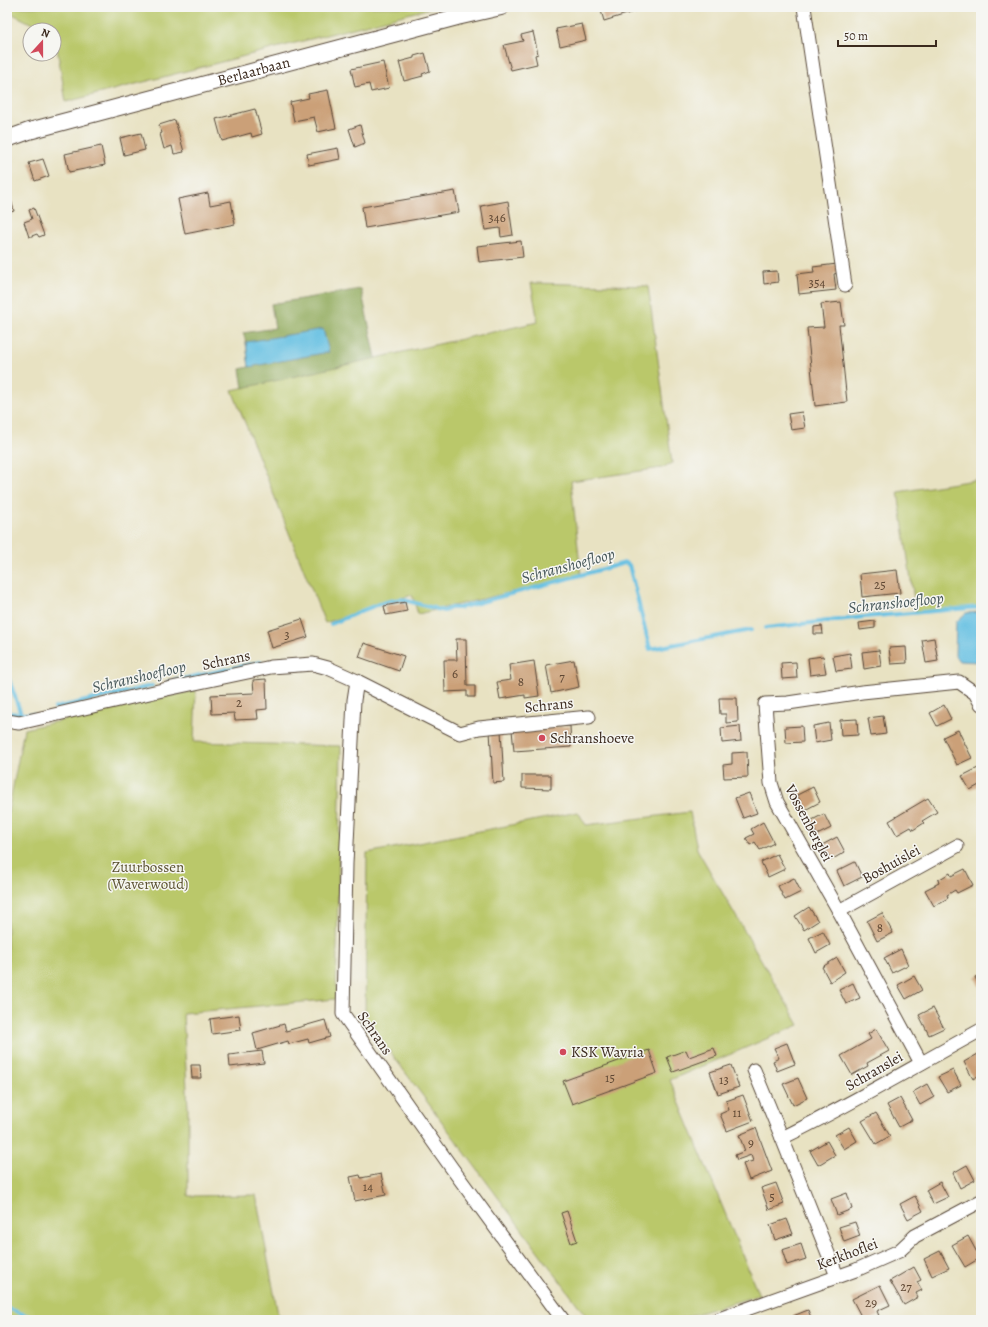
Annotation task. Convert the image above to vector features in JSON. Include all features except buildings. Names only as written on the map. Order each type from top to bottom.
[{"type":"street","name":"Berlaarbaan","points":[[7,139],[29,131],[457,17],[501,7]]},
{"type":"street","points":[[804,7],[845,285]]},
{"type":"street","name":"Schrans","points":[[7,721],[19,723],[271,667],[313,664],[328,668],[356,681],[460,733],[479,728],[589,717]]},
{"type":"street","name":"Schrans","points":[[356,681],[346,864],[343,1014],[446,1160],[563,1320]]},
{"type":"street","name":"Vossenberglei","points":[[921,1063],[839,911],[777,802],[771,783],[766,704],[788,703],[862,692],[959,682],[976,693],[981,704]]},
{"type":"street","name":"Boshuislei","points":[[839,911],[957,846]]},
{"type":"street","name":"Schranslei","points":[[782,1138],[828,1116],[981,1030]]},
{"type":"street","points":[[754,1070],[837,1276]]},
{"type":"street","name":"Kerkhoflei","points":[[716,1320],[856,1270],[899,1251],[915,1236],[981,1202]]},
{"type":"green space","points":[[7,7],[435,7],[66,102],[59,62],[62,62],[62,22],[28,22],[7,11]]},
{"type":"green space","points":[[531,283],[648,286],[672,463],[662,468],[571,481],[581,576],[418,614],[412,595],[325,623],[232,390],[538,322]]},
{"type":"green space","points":[[361,289],[376,358],[243,388],[240,369],[249,367],[246,342],[243,333],[275,328],[271,304]]},
{"type":"green space","points":[[981,479],[981,606],[916,613],[898,492]]},
{"type":"green space","name":"Zuurbossen (Waverwoud)","points":[[196,690],[194,742],[341,746],[336,999],[183,1013],[188,1109],[188,1196],[256,1195],[279,1320],[7,1320],[7,818],[24,729]]},
{"type":"green space","name":"KSK Wavria","points":[[578,812],[586,825],[690,812],[697,849],[799,1025],[670,1080],[759,1295],[676,1320],[589,1320],[365,1018],[367,853]]},
{"type":"water","points":[[323,329],[329,352],[249,367],[246,342]]},
{"type":"water","points":[[981,612],[981,662],[959,661],[955,656],[956,622],[966,613]]},
{"type":"waterway","name":"Schranshoefloop","points":[[331,624],[365,609],[401,599],[444,611],[450,608],[459,608],[625,563],[629,565],[650,649],[751,630]]},
{"type":"waterway","name":"Schranshoefloop","points":[[766,628],[864,617],[981,607]]},
{"type":"waterway","name":"Schranshoefloop","points":[[168,682],[261,662]]},
{"type":"waterway","points":[[7,674],[21,714],[7,713]]},
{"type":"waterway","name":"Schranshoefloop","points":[[55,708],[152,686]]},
{"type":"waterway","name":"Schranshoefloop","points":[[21,714],[33,714]]},
{"type":"waterway","points":[[7,1308],[39,1320]]},
{"type":"place","name":"Schranshoeve","points":[[542,738]]},
{"type":"place","name":"KSK Wavria","points":[[563,1052]]}]
